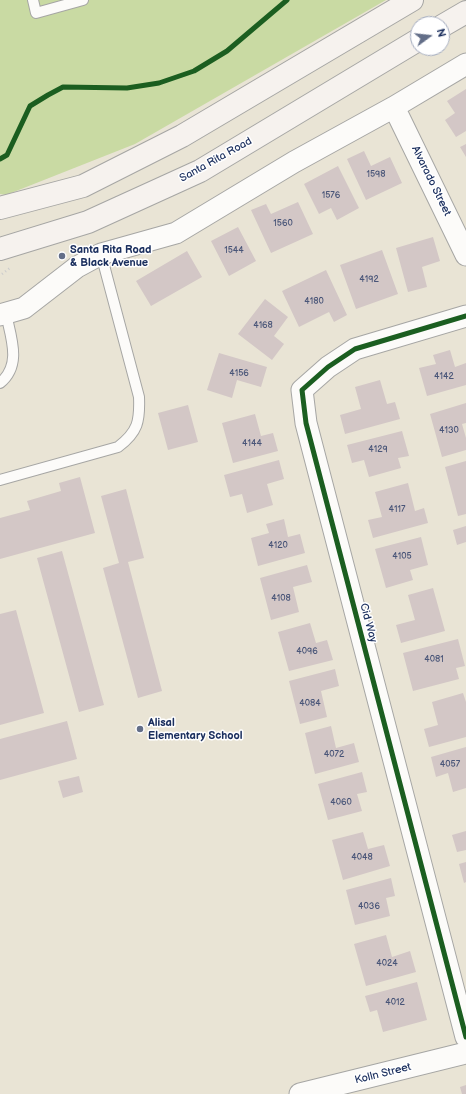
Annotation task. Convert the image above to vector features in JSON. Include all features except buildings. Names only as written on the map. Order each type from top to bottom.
[{"type":"main road","points":[[0,208],[83,186],[182,136],[412,0]]},
{"type":"main road","points":[[450,21],[466,12]]},
{"type":"main road","name":"Santa Rita Road","points":[[0,249],[88,222],[200,171],[410,45]]},
{"type":"street","points":[[3,314],[24,308],[78,267],[101,254],[176,233],[294,162],[394,107],[466,64]]},
{"type":"street","name":"Alvarado Street","points":[[394,107],[466,255]]},
{"type":"street","name":"Cid Way","points":[[466,316],[355,349],[328,367],[302,390],[306,423],[466,1038]]},
{"type":"street","name":"Kolln Street","points":[[300,1094],[466,1054]]},
{"type":"lane","points":[[33,0],[36,13],[83,0]]},
{"type":"lane","points":[[0,480],[118,447],[128,440],[136,429],[140,416],[139,397],[101,254]]},
{"type":"lane","points":[[0,383],[8,376],[14,359],[3,314]]},
{"type":"green space","points":[[0,0],[386,0],[135,144],[6,195],[0,194]]},
{"type":"cycle path","points":[[0,159],[7,155],[30,106],[48,95],[63,87],[127,88],[159,83],[194,71],[227,51],[287,0]]},
{"type":"cycle path","points":[[466,316],[355,349],[328,367],[302,390],[306,423],[466,1037]]},
{"type":"place","name":"Santa Rita Road & Black Avenue","points":[[62,256]]},
{"type":"place","name":"Alisal Elementary School","points":[[140,729]]}]
